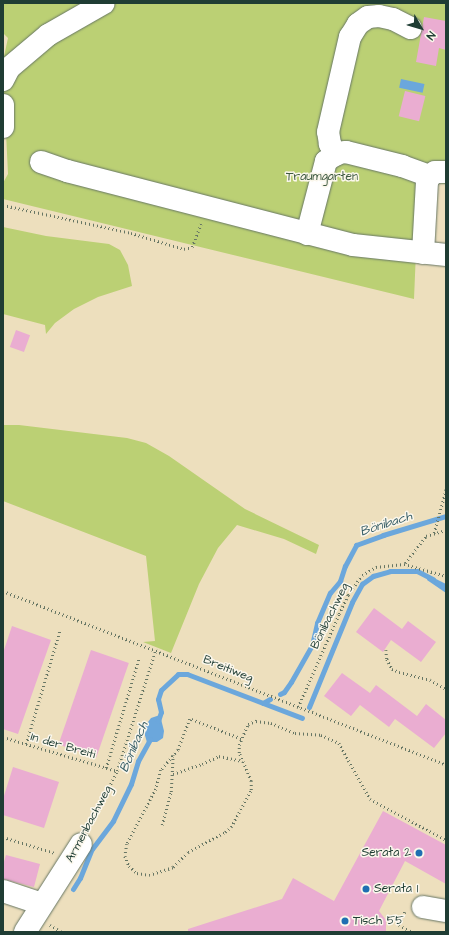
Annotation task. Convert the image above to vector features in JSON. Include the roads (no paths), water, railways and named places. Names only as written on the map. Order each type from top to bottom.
[{"type":"street","points":[[3,80],[9,68],[48,35],[104,3]]},
{"type":"street","points":[[336,154],[330,144],[328,132],[350,37],[358,24],[368,16],[379,16],[393,19],[411,28]]},
{"type":"street","points":[[3,105],[3,128]]},
{"type":"street","points":[[307,234],[326,161],[338,153],[346,152],[438,174]]},
{"type":"street","points":[[41,162],[67,171],[353,245],[446,255]]},
{"type":"street","points":[[423,253],[425,188],[438,174]]},
{"type":"street","name":"Armenbachweg","points":[[24,932],[77,850]]},
{"type":"street","points":[[3,891],[42,904]]},
{"type":"street","points":[[423,907],[446,911]]},
{"type":"water","points":[[401,79],[424,84],[423,93],[399,88]]},
{"type":"water","points":[[428,575],[446,584],[446,593],[427,580]]},
{"type":"water","name":"Bönibach","points":[[160,715],[164,731],[163,738],[157,742],[151,742],[148,746],[144,732],[145,726],[151,718]]},
{"type":"waterway","name":"Bönibach","points":[[280,694],[284,692],[291,682],[312,645],[317,623],[330,593],[340,581],[345,566],[356,545],[383,535],[446,516]]},
{"type":"waterway","name":"Bönibach","points":[[309,707],[352,602],[362,584],[373,576],[390,571],[417,571],[433,579]]},
{"type":"waterway","name":"Bönibach","points":[[158,721],[161,712],[158,699],[161,690],[178,674],[187,674],[302,718]]},
{"type":"waterway","name":"Bönibach","points":[[263,703],[270,699]]},
{"type":"waterway","name":"Bönibach","points":[[73,889],[80,878],[92,849],[113,821],[131,784],[138,761],[150,739]]},
{"type":"place","name":"Serata 2","points":[[419,853]]},
{"type":"place","name":"Serata 1","points":[[366,889]]},
{"type":"place","name":"Tisch 55","points":[[345,921]]},
{"type":"park label","name":"Traumgarten","points":[[322,177]]}]
